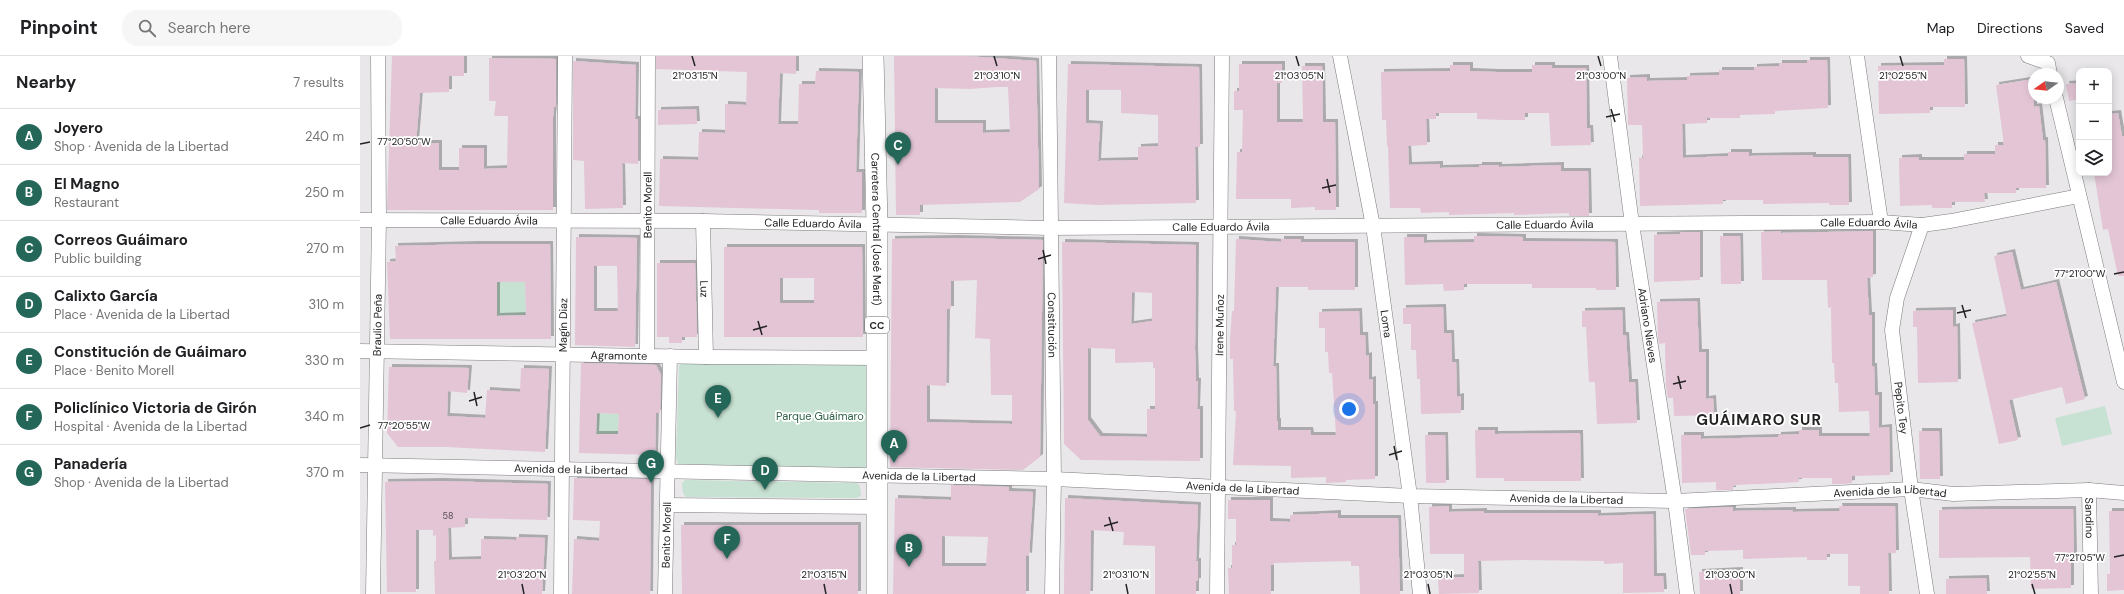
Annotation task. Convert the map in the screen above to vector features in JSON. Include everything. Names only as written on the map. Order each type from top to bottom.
[{"type":"highway","name":"Carretera Central (José Martí)","points":[[873,56],[877,224],[878,358],[877,594]]},
{"type":"street","name":"Braulio Peña","points":[[373,594],[379,219],[378,56]]},
{"type":"street","name":"Magín Diaz","points":[[561,594],[565,220],[565,56]]},
{"type":"street","name":"Benito Morell","points":[[648,56],[646,221],[648,355]]},
{"type":"street","name":"Constitución","points":[[1049,56],[1054,479],[1052,594]]},
{"type":"street","name":"Irene Muñoz","points":[[1217,594],[1222,56]]},
{"type":"street","name":"Loma","points":[[1340,56],[1373,226],[1410,496],[1420,594]]},
{"type":"street","name":"Adriano Nieves","points":[[1610,56],[1632,224],[1676,500],[1687,594]]},
{"type":"street","points":[[1857,56],[1881,222]]},
{"type":"street","points":[[2028,56],[2048,63],[2049,68]]},
{"type":"street","points":[[2057,104],[2124,382]]},
{"type":"street","name":"Calle Eduardo Ávila","points":[[360,220],[703,221],[1050,228],[1881,222],[1922,225],[1951,221],[2079,196]]},
{"type":"street","name":"Luz","points":[[703,221],[706,357]]},
{"type":"street","name":"Pepito Tey","points":[[1922,225],[1897,298],[1892,330],[1910,489],[1927,594]]},
{"type":"street","name":"Agramonte","points":[[360,351],[706,357],[878,358]]},
{"type":"street","name":"Benito Morell","points":[[665,594],[670,356]]},
{"type":"street","name":"Avenida de la Libertad","points":[[360,465],[1054,479],[1410,496],[1676,500],[1910,489],[1953,494],[2089,490],[2124,493]]},
{"type":"street","name":"Sandino","points":[[2089,490],[2091,594]]},
{"type":"street","points":[[667,506],[878,507]]},
{"type":"green space","points":[[497,282],[525,282],[526,315],[497,316]]},
{"type":"green space","name":"Parque Guáimaro","points":[[869,363],[869,469],[678,464],[676,458],[679,366],[681,364]]},
{"type":"green space","points":[[2105,406],[2112,434],[2062,446],[2055,418]]},
{"type":"green space","points":[[597,413],[619,414],[618,434],[596,434]]},
{"type":"green space","points":[[685,480],[857,483],[860,486],[861,496],[856,498],[686,497],[683,493],[682,483]]},
{"type":"building","points":[[392,56],[464,56],[464,76],[449,76],[449,92],[420,93],[416,143],[439,143],[439,170],[459,170],[459,148],[484,148],[484,169],[507,168],[508,116],[494,116],[496,101],[489,101],[489,58],[556,59],[556,107],[554,107],[553,117],[553,210],[387,210]]},
{"type":"building","points":[[656,56],[796,56],[796,74],[780,73],[778,124],[798,124],[799,84],[815,84],[816,71],[859,72],[856,172],[862,172],[862,213],[819,213],[819,210],[659,206],[660,159],[698,160],[699,132],[725,133],[725,104],[746,105],[747,72],[656,69]]},
{"type":"building","points":[[894,56],[966,56],[1036,61],[1039,189],[1020,202],[920,205],[920,215],[896,215]],"holes":[[[1008,87],[1010,132],[983,133],[983,123],[935,123],[935,88],[970,89]]]},
{"type":"building","points":[[1944,59],[1964,59],[1965,107],[1930,107],[1930,113],[1879,114],[1878,66],[1944,65]]},
{"type":"building","points":[[1807,60],[1827,60],[1828,108],[1775,111],[1775,114],[1740,115],[1740,118],[1707,118],[1707,123],[1682,124],[1683,158],[1728,156],[1728,152],[1749,152],[1749,156],[1813,155],[1813,157],[1848,157],[1849,205],[1829,205],[1829,203],[1763,204],[1763,200],[1723,200],[1723,204],[1640,206],[1639,158],[1643,158],[1642,125],[1628,125],[1627,78],[1647,77],[1647,81],[1687,80],[1687,76],[1719,75],[1719,70],[1754,70],[1754,67],[1779,66],[1779,63],[1807,63]]},
{"type":"building","points":[[573,61],[636,65],[635,119],[638,119],[638,164],[622,163],[623,208],[585,209],[584,161],[573,160]]},
{"type":"building","points":[[1068,64],[1199,67],[1200,147],[1195,147],[1196,203],[1097,205],[1064,203]],"holes":[[[1086,90],[1121,90],[1121,113],[1158,115],[1158,146],[1138,147],[1138,160],[1098,161],[1100,124],[1086,123]]]},
{"type":"building","points":[[1239,64],[1282,64],[1282,83],[1277,83],[1277,122],[1303,122],[1302,66],[1322,66],[1323,122],[1335,122],[1336,210],[1315,210],[1315,207],[1291,208],[1291,199],[1236,199],[1237,152],[1242,152],[1243,110],[1234,110],[1234,91],[1239,91]]},
{"type":"building","points":[[1450,65],[1470,65],[1470,71],[1496,72],[1532,72],[1532,65],[1552,65],[1552,68],[1586,68],[1587,128],[1590,128],[1591,145],[1551,146],[1549,113],[1525,113],[1525,120],[1505,120],[1477,119],[1477,113],[1436,113],[1436,119],[1426,119],[1427,145],[1408,146],[1409,165],[1440,164],[1440,168],[1479,167],[1479,165],[1499,165],[1499,167],[1561,165],[1561,171],[1588,171],[1589,216],[1569,216],[1569,213],[1449,215],[1449,212],[1421,213],[1420,208],[1390,208],[1386,120],[1382,120],[1381,72],[1450,71]]},
{"type":"building","points":[[2028,80],[2028,104],[2034,104],[2034,107],[2039,106],[2043,140],[2045,140],[2046,188],[2016,188],[2016,193],[1984,193],[1985,202],[1952,202],[1952,208],[1932,208],[1932,205],[1900,206],[1899,158],[1919,157],[1919,160],[1964,160],[1964,154],[1995,154],[1995,145],[2004,145],[1996,85]]},
{"type":"building","points":[[2076,83],[2076,100],[2069,101],[2066,84]]},
{"type":"building","points":[[696,109],[697,124],[658,125],[658,110]]},
{"type":"building","points":[[2118,113],[2122,136],[2124,136],[2124,276],[2118,276],[2108,229],[2103,230],[2094,176],[2112,176],[2112,114]]},
{"type":"building","points":[[1781,231],[1781,233],[1873,231],[1873,277],[1867,278],[1869,315],[1872,315],[1872,366],[1874,366],[1875,395],[1879,395],[1879,428],[1889,427],[1890,475],[1852,476],[1852,483],[1845,484],[1832,484],[1832,478],[1798,478],[1799,482],[1736,485],[1733,486],[1733,490],[1716,490],[1716,482],[1682,483],[1681,435],[1701,435],[1701,439],[1778,437],[1778,435],[1799,434],[1799,430],[1819,430],[1819,436],[1870,436],[1869,411],[1839,412],[1838,383],[1835,383],[1834,363],[1832,363],[1831,307],[1828,308],[1827,280],[1762,280],[1761,232]]},
{"type":"building","points":[[1680,232],[1700,232],[1700,280],[1654,282],[1654,235],[1680,234]]},
{"type":"building","points":[[1474,236],[1523,237],[1523,241],[1615,242],[1616,290],[1596,290],[1596,288],[1532,288],[1532,284],[1464,284],[1464,290],[1444,291],[1443,284],[1405,285],[1404,237],[1424,237],[1424,243],[1474,242]]},
{"type":"building","points":[[1720,236],[1740,236],[1741,284],[1721,284]]},
{"type":"building","points":[[576,237],[637,238],[635,347],[575,345]],"holes":[[[594,266],[617,266],[618,311],[594,311]]]},
{"type":"building","points":[[955,238],[1043,240],[1040,457],[1023,470],[890,467],[892,239]],"holes":[[[977,280],[975,338],[990,339],[991,395],[1012,395],[1012,424],[927,422],[927,385],[946,386],[947,309],[951,309],[951,281]]]},
{"type":"building","points":[[1236,239],[1281,242],[1281,239],[1301,239],[1301,242],[1355,242],[1355,290],[1308,290],[1308,287],[1276,287],[1273,366],[1276,366],[1277,421],[1278,430],[1310,430],[1311,435],[1336,435],[1332,373],[1329,373],[1328,352],[1325,352],[1325,328],[1319,328],[1319,312],[1359,311],[1360,335],[1365,335],[1366,356],[1369,355],[1369,380],[1373,379],[1373,404],[1375,404],[1375,479],[1346,480],[1346,482],[1326,483],[1326,477],[1291,478],[1291,466],[1233,465],[1236,411],[1234,411],[1233,359],[1230,359],[1230,340],[1232,311],[1234,311]]},
{"type":"building","points":[[1062,242],[1196,245],[1195,349],[1196,381],[1198,381],[1197,409],[1200,409],[1200,461],[1081,460],[1064,444]],"holes":[[[1132,292],[1152,293],[1152,321],[1131,324]],[[1088,348],[1115,349],[1115,363],[1153,362],[1153,368],[1155,368],[1155,409],[1147,409],[1147,437],[1100,436],[1088,420]]]},
{"type":"building","points":[[550,244],[551,339],[390,339],[387,262],[396,261],[395,246]],"holes":[[[497,282],[525,282],[526,315],[497,316]]]},
{"type":"building","points":[[724,247],[862,247],[863,337],[724,337]],"holes":[[[780,278],[814,278],[814,303],[780,303]]]},
{"type":"building","points":[[2012,252],[2021,290],[2056,282],[2085,399],[2066,404],[2062,387],[2009,400],[2018,440],[1999,444],[1972,323],[2007,316],[1994,256]]},
{"type":"building","points":[[657,263],[695,263],[697,337],[682,337],[682,343],[669,343],[669,337],[657,337]]},
{"type":"building","points":[[1697,301],[1699,352],[1706,352],[1706,399],[1713,398],[1714,415],[1674,416],[1673,398],[1668,398],[1666,387],[1665,343],[1659,344],[1657,302]]},
{"type":"building","points":[[1443,307],[1444,333],[1451,333],[1452,362],[1456,362],[1457,397],[1461,396],[1461,413],[1421,414],[1420,379],[1417,379],[1416,350],[1411,350],[1411,324],[1403,324],[1403,308]]},
{"type":"building","points":[[1622,310],[1623,335],[1626,335],[1629,382],[1635,382],[1637,423],[1597,424],[1595,382],[1589,382],[1586,327],[1582,327],[1582,311]]},
{"type":"building","points":[[1953,310],[1953,327],[1957,326],[1958,382],[1918,383],[1917,327],[1913,327],[1913,311]]},
{"type":"building","points":[[581,363],[656,365],[661,375],[660,413],[656,413],[655,455],[579,453]],"holes":[[[597,413],[619,414],[618,434],[596,434]]]},
{"type":"building","points":[[389,367],[469,368],[467,393],[448,391],[447,416],[485,418],[487,390],[520,392],[521,368],[549,369],[545,452],[446,447],[398,447],[387,433]]},
{"type":"building","points":[[1475,430],[1495,430],[1495,434],[1580,433],[1581,481],[1504,481],[1504,478],[1476,478]]},
{"type":"building","points":[[1919,431],[1939,431],[1940,479],[1920,479]]},
{"type":"building","points":[[1425,435],[1445,435],[1446,483],[1426,483]]},
{"type":"building","points":[[574,478],[651,479],[650,594],[572,594],[574,539],[599,541],[600,521],[573,520]]},
{"type":"building","points":[[441,481],[548,484],[547,520],[465,518],[465,527],[448,528],[449,560],[481,559],[481,539],[516,540],[516,537],[545,538],[542,594],[435,594],[434,561],[436,561],[436,535],[433,536],[433,530],[416,530],[416,592],[387,592],[385,482]]},
{"type":"building","points":[[951,485],[1009,487],[1009,491],[1033,492],[1029,556],[1026,555],[1026,594],[893,594],[895,498],[951,500]],"holes":[[[942,536],[988,537],[986,566],[942,566]]]},
{"type":"building","points":[[1065,498],[1198,505],[1196,561],[1198,561],[1198,581],[1196,581],[1196,594],[1155,594],[1155,546],[1123,545],[1124,532],[1091,530],[1090,594],[1064,594]]},
{"type":"building","points":[[1228,500],[1270,500],[1270,521],[1290,522],[1290,515],[1338,513],[1338,518],[1398,518],[1400,594],[1360,594],[1359,566],[1351,566],[1351,561],[1274,563],[1274,565],[1271,565],[1271,594],[1229,594],[1228,568],[1232,568],[1232,545],[1236,545],[1236,519],[1228,519]]},
{"type":"building","points":[[1449,506],[1449,512],[1484,511],[1484,513],[1598,513],[1598,516],[1653,514],[1654,576],[1663,576],[1664,592],[1623,593],[1623,563],[1604,564],[1604,561],[1521,560],[1478,561],[1479,593],[1439,594],[1438,578],[1464,577],[1464,554],[1430,554],[1429,507]]},
{"type":"building","points":[[1839,506],[1895,506],[1896,553],[1888,553],[1889,594],[1860,594],[1860,586],[1848,586],[1848,554],[1827,554],[1827,560],[1807,560],[1807,557],[1743,559],[1743,550],[1705,551],[1705,555],[1691,555],[1685,509],[1733,507],[1733,511],[1793,510],[1793,512],[1840,511]]},
{"type":"building","points":[[2073,509],[2074,557],[2071,557],[2071,588],[2031,589],[2030,557],[1939,558],[1939,510]]},
{"type":"building","points":[[2109,511],[2124,511],[2124,590],[2107,591],[2107,574],[2110,574]]},
{"type":"building","points":[[681,525],[858,525],[858,594],[682,594]]},
{"type":"building","points":[[1740,570],[1740,594],[1700,594],[1699,572]]},
{"type":"building","points":[[1986,578],[1987,594],[1946,594],[1946,579]]},
{"type":"place","name":"Correos Guáimaro","points":[[898,165]]},
{"type":"place","name":"Constitución de Guáimaro","points":[[718,418]]},
{"type":"place","name":"Joyero","points":[[894,463]]},
{"type":"place","name":"Panadería","points":[[651,483]]},
{"type":"place","name":"Calixto García","points":[[765,490]]},
{"type":"place","name":"Policlínico Victoria de Girón","points":[[727,559]]},
{"type":"place","name":"El Magno","points":[[909,567]]},
{"type":"district","name":"GUÁIMARO SUR","points":[[1759,420]]}]
